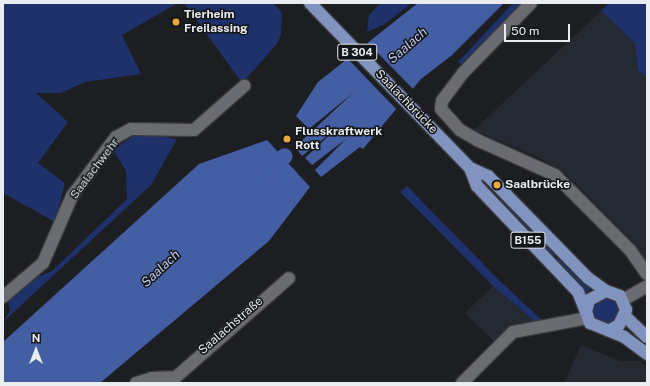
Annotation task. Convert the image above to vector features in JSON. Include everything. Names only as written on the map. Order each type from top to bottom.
[{"type":"main road","name":"Saalachbrücke","points":[[310,3],[470,168]]},
{"type":"main road","name":"B155","points":[[470,168],[488,176],[588,278],[606,291]]},
{"type":"main road","name":"B155","points":[[470,168],[477,186],[578,292],[587,315]]},
{"type":"main road","points":[[647,337],[625,316],[623,300],[606,291],[589,300],[587,315],[598,329],[610,330],[647,354]]},
{"type":"main road","points":[[610,330],[619,325],[625,316]]},
{"type":"street","points":[[531,3],[463,73],[442,101],[445,115],[477,140],[555,174],[630,250],[647,274]]},
{"type":"street","name":"Saalachwehr","points":[[3,297],[43,263],[72,196],[116,137],[131,129],[194,130],[244,86]]},
{"type":"street","name":"Saalachstraße","points":[[136,383],[143,379],[180,380],[289,278]]},
{"type":"street","points":[[623,300],[647,286]]},
{"type":"street","points":[[462,383],[513,332],[587,315]]},
{"type":"shaded area","points":[[3,3],[178,3],[122,35],[141,74],[85,82],[61,93],[36,93],[68,122],[38,163],[65,183],[55,222],[3,193]]},
{"type":"shaded area","points":[[184,3],[273,3],[282,13],[281,34],[277,44],[242,83]]},
{"type":"shaded area","points":[[381,3],[412,3],[383,25],[367,32],[369,15]]},
{"type":"shaded area","points":[[513,3],[522,3],[463,66],[458,62]]},
{"type":"shaded area","points":[[609,3],[647,3],[647,78],[638,70],[635,43],[601,11]]},
{"type":"shaded area","points":[[601,11],[635,43],[638,70],[647,78],[647,262],[631,239],[566,174],[538,157],[474,130]]},
{"type":"shaded area","points":[[138,133],[177,139],[151,185],[3,322],[10,311],[6,290],[52,271],[127,199],[126,171],[113,150]]},
{"type":"shaded area","points":[[407,186],[499,280],[545,323],[537,323],[493,286],[400,192]]},
{"type":"shaded area","points":[[503,197],[557,253],[552,257],[498,202]]},
{"type":"shaded area","points":[[560,256],[592,288],[585,294],[555,260]]},
{"type":"shaded area","points":[[493,286],[537,323],[496,343],[465,313]]},
{"type":"shaded area","points":[[606,297],[615,301],[619,310],[615,319],[606,323],[597,319],[593,310],[597,301]]},
{"type":"shaded area","points":[[581,345],[620,361],[640,361],[647,368],[647,383],[564,383]]},
{"type":"water","points":[[418,3],[504,3],[452,55],[421,79],[363,149],[360,147],[321,177],[315,170],[346,139],[312,165],[305,158],[337,128],[302,156],[295,147],[353,93],[309,129],[296,116],[318,82]]},
{"type":"water","points":[[267,140],[310,187],[269,241],[100,383],[3,383],[3,342],[199,164]]},
{"type":"pier","points":[[367,42],[415,91],[399,112],[348,59]]},
{"type":"waterway","name":"Saalach","points":[[266,173],[285,156]]},
{"type":"place","name":"Tierheim Freilassing","points":[[176,22]]},
{"type":"place","name":"Flusskraftwerk Rott","points":[[287,139]]},
{"type":"place","name":"Saalbrücke","points":[[497,185]]}]
